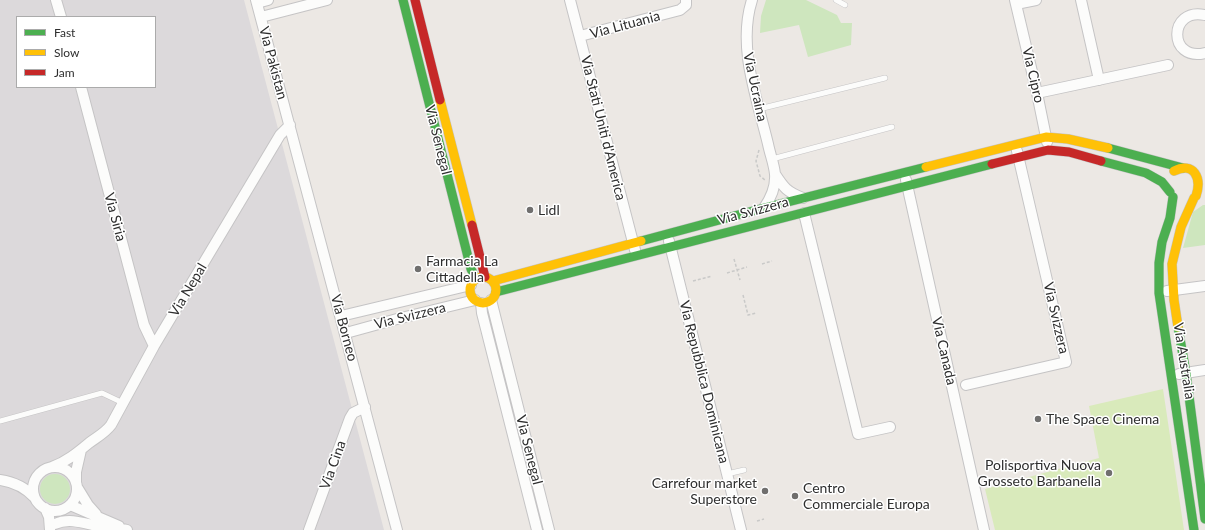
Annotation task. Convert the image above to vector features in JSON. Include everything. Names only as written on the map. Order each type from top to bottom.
[{"type":"main road","name":"Via Senegal","points":[[403,0],[472,269],[473,282],[471,293],[486,299],[495,284],[489,279],[415,0]]},
{"type":"main road","name":"Via Svizzera","points":[[473,282],[546,267],[764,208],[1046,137],[1058,137],[1075,140],[1166,162],[1183,168]]},
{"type":"main road","name":"Via Svizzera","points":[[486,299],[593,267],[907,185],[1048,150],[1068,152],[1146,173],[1162,182],[1171,194]]},
{"type":"main road","points":[[1183,168],[1193,170],[1202,179],[1199,196],[1184,201],[1171,194],[1168,187],[1170,177],[1177,169],[1183,168]]},
{"type":"main road","name":"Via Australia","points":[[1171,194],[1170,218],[1162,242],[1158,263],[1159,293],[1194,530]]},
{"type":"main road","name":"Via Australia","points":[[1199,196],[1188,209],[1176,243],[1172,264],[1173,290],[1201,456],[1205,519]]},
{"type":"street","points":[[56,0],[61,16]]},
{"type":"street","points":[[256,1],[268,0]]},
{"type":"street","points":[[261,17],[327,0]]},
{"type":"street","name":"Via Stati Uniti d'America","points":[[570,0],[636,256]]},
{"type":"street","name":"Via Lituania","points":[[580,36],[680,10],[686,5],[686,0]]},
{"type":"street","name":"Via Ucraina","points":[[752,0],[749,9],[746,45],[751,75],[775,174],[773,191],[764,208]]},
{"type":"street","points":[[1015,2],[1036,0]]},
{"type":"street","points":[[1081,0],[1099,80]]},
{"type":"street","name":"Via Pakistan","points":[[256,1],[290,125]]},
{"type":"street","name":"Via Cipro","points":[[1015,2],[1037,93],[1048,150]]},
{"type":"street","points":[[1205,15],[1190,15],[1184,18],[1177,31],[1177,38],[1184,50],[1190,54],[1197,55],[1205,53]]},
{"type":"street","points":[[1037,93],[1168,65]]},
{"type":"street","name":"Via Siria","points":[[80,88],[144,325],[154,346]]},
{"type":"street","name":"Via Borneo","points":[[290,125],[397,530]]},
{"type":"street","name":"Via Nepal","points":[[11,482],[24,480],[61,464],[107,430],[154,346],[280,135],[290,125]]},
{"type":"street","name":"Via Svizzera","points":[[966,385],[1066,362],[1015,145]]},
{"type":"street","name":"Via Canada","points":[[904,172],[984,530]]},
{"type":"street","name":"Via Ucraina","points":[[775,174],[791,194],[803,198]]},
{"type":"street","points":[[804,213],[858,434],[890,427]]},
{"type":"street","name":"Via Repubblica Dominicana","points":[[667,235],[741,530]]},
{"type":"street","name":"Via Svizzera","points":[[341,316],[473,282]]},
{"type":"street","points":[[1159,293],[1205,286]]},
{"type":"street","name":"Via Svizzera","points":[[346,333],[397,319],[486,299]]},
{"type":"street","name":"Via Senegal","points":[[486,299],[482,313],[537,530]]},
{"type":"street","name":"Via Senegal","points":[[486,299],[549,530]]},
{"type":"street","points":[[1172,376],[1205,370]]},
{"type":"street","name":"Via Cina","points":[[310,530],[350,418],[353,413],[365,407]]},
{"type":"street","points":[[52,528],[74,500],[76,472],[81,450]]},
{"type":"street","points":[[1184,459],[1201,456]]},
{"type":"street","points":[[52,467],[58,467],[70,473],[88,505],[97,516]]},
{"type":"street","points":[[35,498],[33,485],[39,474]]},
{"type":"street","points":[[0,480],[21,486],[45,508],[57,511],[63,510],[69,506]]},
{"type":"street","points":[[69,506],[130,530]]},
{"type":"street","points":[[45,508],[52,528]]},
{"type":"street","points":[[52,528],[62,520],[127,530]]},
{"type":"lane","points":[[836,0],[845,5]]},
{"type":"lane","points":[[760,109],[885,78]]},
{"type":"lane","points":[[772,159],[892,127]]},
{"type":"lane","points":[[590,255],[593,267]]},
{"type":"lane","points":[[546,267],[549,279]]},
{"type":"lane","points":[[0,421],[102,393],[123,403]]},
{"type":"lane","points":[[727,474],[744,470]]},
{"type":"path","points":[[759,149],[756,164],[760,176],[767,183]]},
{"type":"path","points":[[734,260],[740,280]]},
{"type":"path","points":[[762,264],[772,261]]},
{"type":"path","points":[[727,273],[747,267]]},
{"type":"path","points":[[692,281],[712,276]]},
{"type":"path","points":[[743,295],[748,314],[756,313]]},
{"type":"path","points":[[757,521],[764,519]]},
{"type":"shaded area","points":[[0,0],[244,0],[384,530],[0,530]]},
{"type":"green space","points":[[766,0],[806,0],[837,15],[841,23],[852,23],[851,45],[808,57],[799,25],[760,33],[761,16]]},
{"type":"green space","points":[[1205,205],[1205,245],[1183,248],[1193,212]]},
{"type":"green space","name":"Polisportiva Nuova Grosseto Barbanella","points":[[1163,389],[1184,530],[995,530],[985,489],[1099,458],[1089,406]]},
{"type":"green space","points":[[55,474],[66,478],[70,489],[66,500],[55,504],[44,500],[40,489],[44,478]]},
{"type":"traffic: fast","points":[[403,0],[471,269],[476,279]]},
{"type":"traffic: fast","points":[[1108,148],[1183,168]]},
{"type":"traffic: fast","points":[[1101,161],[1146,173],[1162,182],[1170,192]]},
{"type":"traffic: fast","points":[[496,292],[992,164]]},
{"type":"traffic: fast","points":[[641,241],[926,167]]},
{"type":"traffic: fast","points":[[1173,197],[1170,218],[1162,242],[1159,263],[1159,293],[1194,530]]},
{"type":"traffic: fast","points":[[1178,327],[1186,373],[1205,519]]},
{"type":"traffic: slow","points":[[440,100],[472,225]]},
{"type":"traffic: slow","points":[[926,167],[1046,137],[1068,139],[1108,148]]},
{"type":"traffic: slow","points":[[1174,171],[1181,168],[1187,168],[1195,173],[1198,183],[1196,196]]},
{"type":"traffic: slow","points":[[1178,327],[1174,300],[1172,264],[1181,227],[1194,198]]},
{"type":"traffic: slow","points":[[493,281],[641,241]]},
{"type":"traffic: slow","points":[[483,277],[492,281],[496,290],[492,299],[483,303],[474,299],[470,290],[474,281],[483,277]]},
{"type":"traffic: jam","points":[[415,0],[440,100]]},
{"type":"traffic: jam","points":[[992,164],[1048,150],[1069,152],[1101,161]]},
{"type":"traffic: jam","points":[[472,225],[485,277]]},
{"type":"place","name":"Lidl","points":[[530,210]]},
{"type":"place","name":"Farmacia La Cittadella","points":[[418,269]]},
{"type":"place","name":"The Space Cinema","points":[[1038,419]]},
{"type":"place","name":"Polisportiva Nuova Grosseto Barbanella","points":[[1109,473]]},
{"type":"place","name":"Carrefour market Superstore","points":[[765,491]]},
{"type":"place","name":"Centro Commerciale Europa","points":[[795,496]]}]
